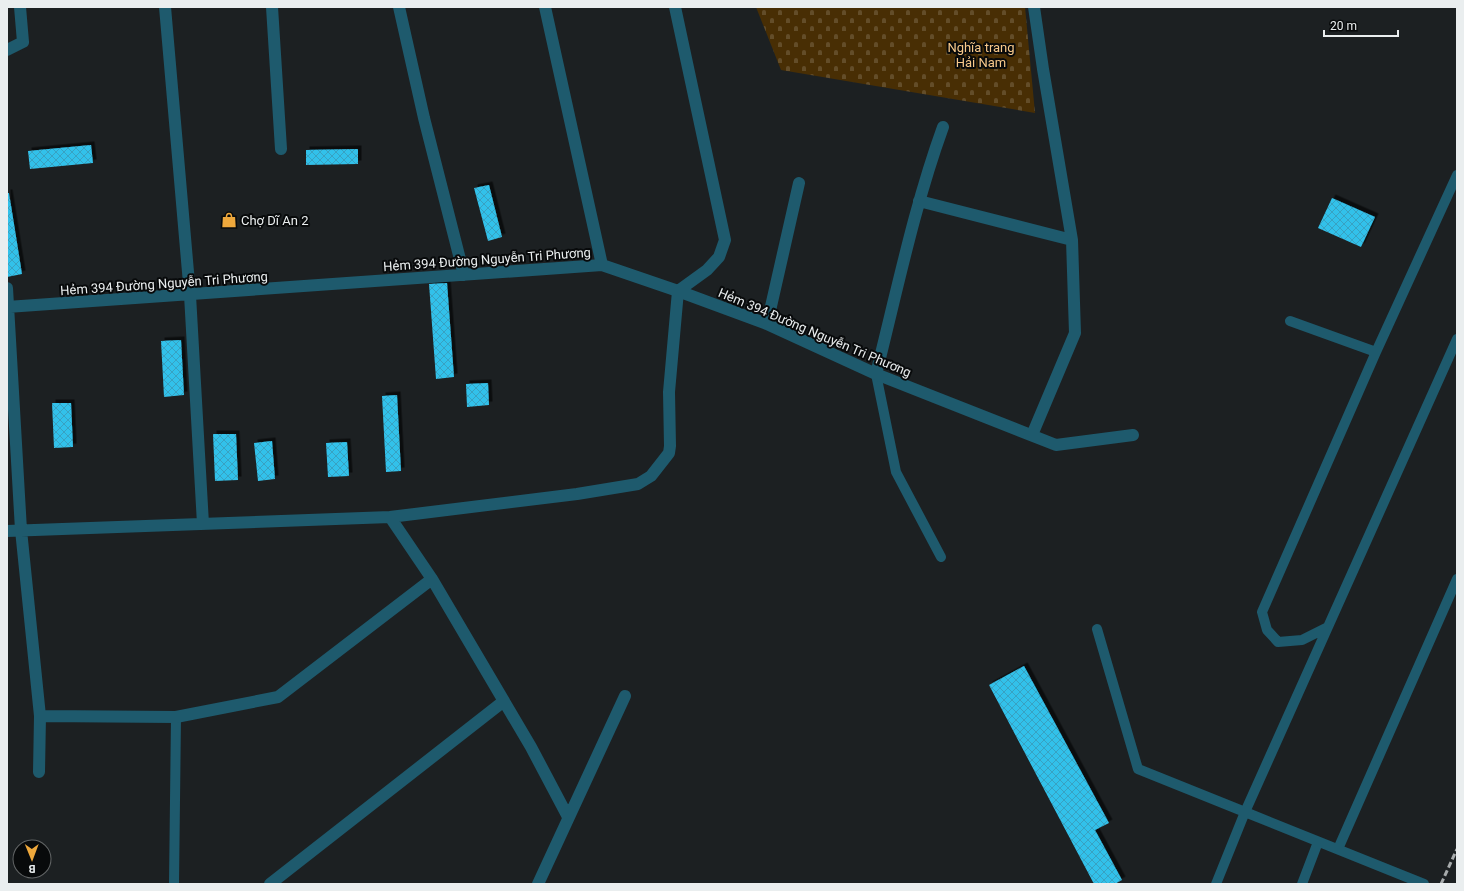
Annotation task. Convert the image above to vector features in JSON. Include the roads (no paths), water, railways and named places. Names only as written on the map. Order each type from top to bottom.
[{"type":"street","points":[[7,50],[23,42],[20,7]]},
{"type":"street","points":[[165,7],[190,295],[203,524]]},
{"type":"street","points":[[272,7],[281,148]]},
{"type":"street","points":[[399,7],[424,118],[464,275]]},
{"type":"street","points":[[545,7],[602,265]]},
{"type":"street","points":[[7,531],[390,517],[577,494],[638,484],[651,476],[669,453],[669,392],[678,291],[707,270],[719,257],[725,240],[675,7]]},
{"type":"street","points":[[1032,435],[1075,333],[1072,240],[1034,7]]},
{"type":"street","points":[[876,374],[919,201],[930,162],[943,127]]},
{"type":"street","points":[[766,324],[799,183]]},
{"type":"street","points":[[919,201],[1072,240]]},
{"type":"street","name":"Hẻm 394 Đường Nguyễn Tri Phương","points":[[8,307],[602,265],[678,291],[766,324],[876,374],[1056,445],[1133,435]]},
{"type":"street","points":[[7,288],[21,530],[40,716],[39,772]]},
{"type":"street","points":[[390,517],[432,579],[532,747],[568,817]]},
{"type":"street","points":[[40,716],[176,717],[278,697],[432,579]]},
{"type":"street","points":[[538,884],[624,696]]},
{"type":"street","points":[[270,884],[504,701]]},
{"type":"lane","points":[[1328,627],[1302,640],[1278,642],[1267,630],[1262,612],[1376,352],[1457,175]]},
{"type":"lane","points":[[1290,321],[1376,352]]},
{"type":"lane","points":[[1216,884],[1245,812],[1457,339]]},
{"type":"lane","points":[[876,374],[896,472],[941,557]]},
{"type":"lane","points":[[1338,849],[1457,579]]},
{"type":"lane","points":[[1097,628],[1138,769],[1424,884]]},
{"type":"lane","points":[[174,884],[176,717]]},
{"type":"lane","points":[[1302,884],[1318,842]]},
{"type":"railway","points":[[1441,884],[1457,849]]},
{"type":"place","name":"Chợ Dĩ An 2","points":[[229,220]]},
{"type":"park label","name":"Nghĩa trang Hải Nam","points":[[981,54]]}]
